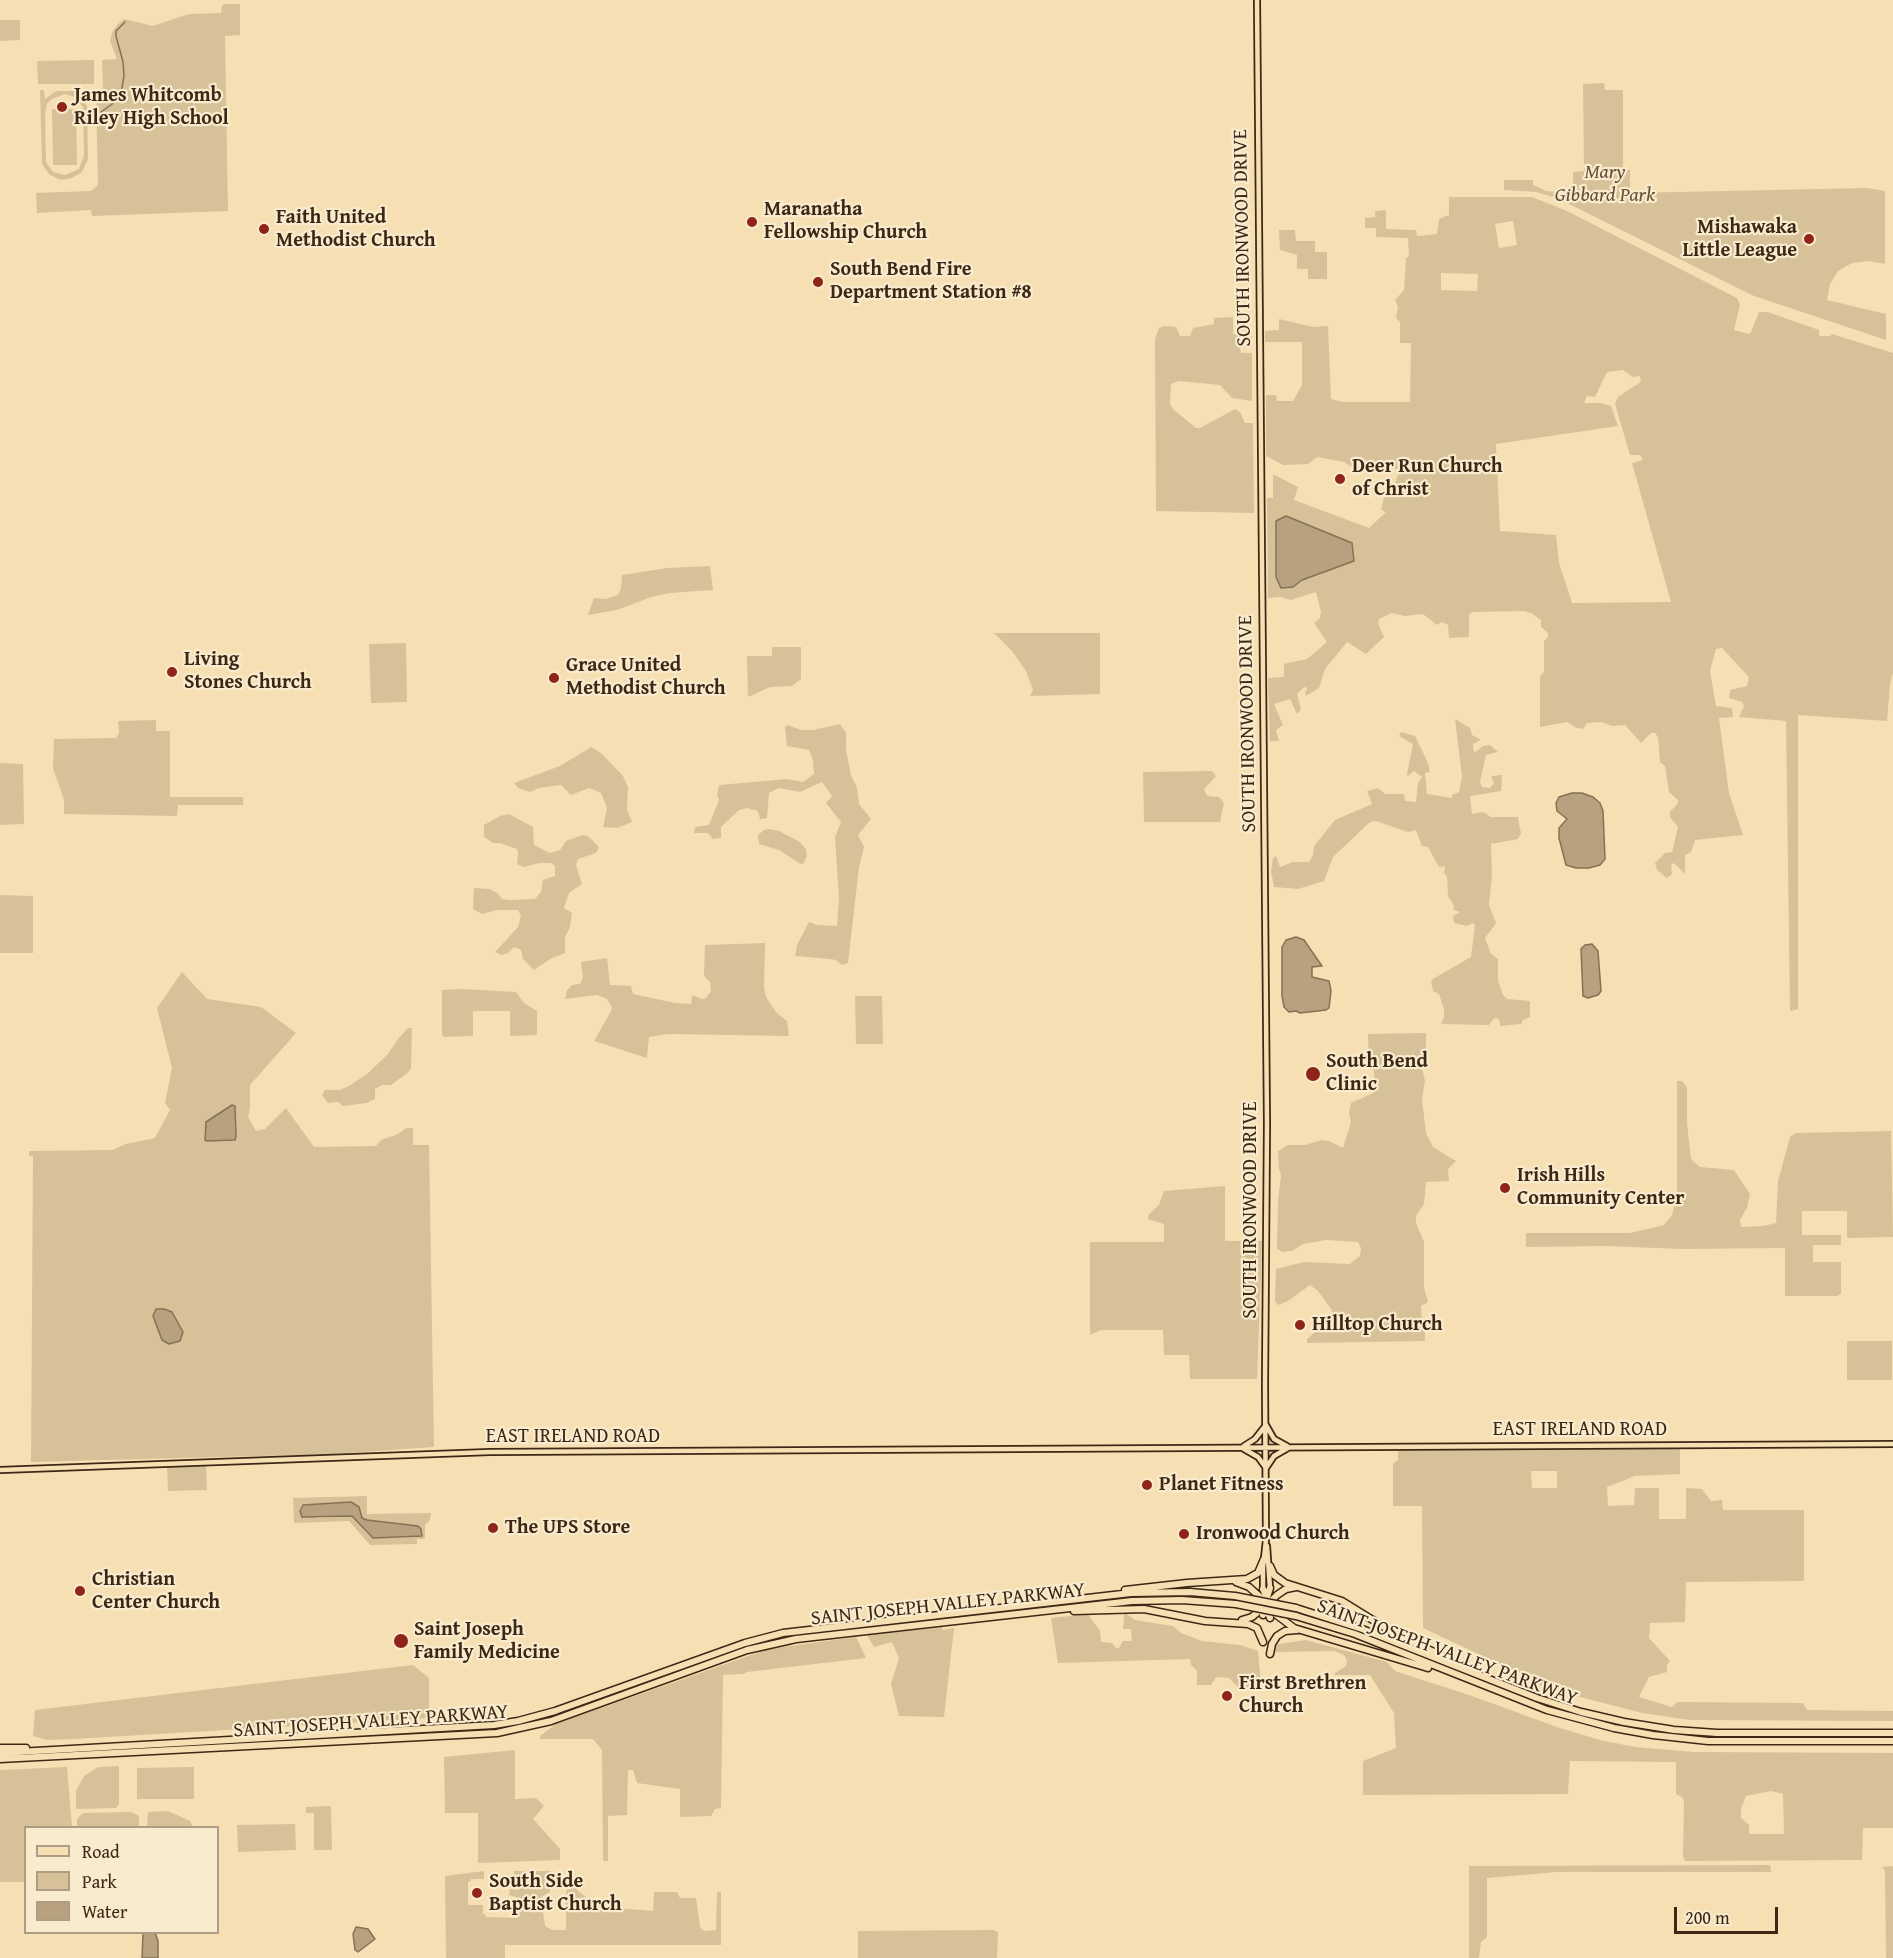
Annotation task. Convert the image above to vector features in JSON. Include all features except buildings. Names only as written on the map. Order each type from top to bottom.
[{"type":"highway","points":[[988,1609],[1173,1584],[1230,1581],[1253,1577],[1258,1573],[1264,1559]]},
{"type":"highway","points":[[1270,1566],[1278,1579],[1342,1601],[1397,1635],[1516,1690]]},
{"type":"highway","points":[[1230,1581],[1244,1584],[1281,1620],[1301,1630],[1483,1686]]},
{"type":"highway","points":[[1233,1622],[1252,1617],[1266,1603],[1286,1589],[1299,1587]]},
{"type":"highway","points":[[1266,1589],[1266,1603],[1270,1618]]},
{"type":"highway","name":"SAINT JOSEPH VALLEY PARKWAY","points":[[0,1753],[426,1733],[452,1736],[497,1733],[532,1726],[747,1650],[796,1639],[988,1609],[1140,1593],[1183,1592],[1235,1596],[1296,1608],[1362,1629],[1557,1705],[1601,1717],[1681,1730],[1728,1733],[1893,1733]]},
{"type":"highway","name":"SAINT JOSEPH VALLEY PARKWAY","points":[[863,1627],[989,1617],[1141,1600],[1236,1604],[1296,1616],[1355,1635],[1483,1686],[1577,1719],[1653,1735],[1727,1741],[1893,1741]]},
{"type":"highway","points":[[1263,1614],[1266,1603]]},
{"type":"highway","points":[[989,1617],[1131,1608],[1161,1611],[1204,1621],[1248,1623],[1255,1627],[1263,1642]]},
{"type":"highway","name":"SAINT JOSEPH VALLEY PARKWAY","points":[[2,1759],[426,1733],[452,1728],[494,1725],[531,1718],[752,1640],[791,1632],[850,1629]]},
{"type":"highway","points":[[1270,1654],[1277,1636],[1290,1630],[1301,1630]]},
{"type":"highway","points":[[0,1748],[75,1749]]},
{"type":"main road","name":"SOUTH IRONWOOD DRIVE","points":[[1257,0],[1267,1096],[1266,1540]]},
{"type":"main road","points":[[1266,1425],[1274,1439],[1288,1447],[1274,1456],[1266,1468],[1255,1455],[1241,1448],[1256,1439],[1266,1425]]},
{"type":"main road","name":"EAST IRELAND ROAD","points":[[0,1470],[467,1453],[1893,1444]]},
{"type":"main road","points":[[1266,1540],[1264,1559],[1266,1589]]},
{"type":"main road","points":[[1266,1540],[1270,1566],[1266,1589]]},
{"type":"green space","points":[[240,4],[240,35],[225,36],[228,211],[92,216],[91,210],[37,213],[36,193],[91,191],[98,185],[96,94],[103,88],[102,60],[117,59],[110,41],[117,25],[124,19],[153,26],[189,14],[221,13],[222,5]]},
{"type":"green space","points":[[0,20],[20,20],[20,40],[0,41]]},
{"type":"green space","points":[[94,60],[94,84],[38,84],[37,61]]},
{"type":"green space","name":"Mary Gibbard Park","points":[[1604,83],[1605,90],[1623,90],[1623,170],[1630,170],[1630,193],[1867,188],[1885,191],[1885,264],[1869,261],[1852,263],[1838,271],[1830,284],[1827,300],[1886,314],[1886,340],[1754,296],[1557,198],[1536,192],[1504,190],[1504,180],[1533,180],[1533,185],[1546,191],[1573,193],[1573,172],[1584,171],[1583,84]]},
{"type":"green space","points":[[40,90],[44,90],[45,99],[56,91],[73,91],[87,106],[88,159],[82,172],[72,178],[61,180],[48,173],[42,164]],"holes":[[[65,94],[74,97],[83,107],[84,155],[79,169],[65,175],[53,172],[46,162],[45,114],[47,104],[52,99]]]},
{"type":"green space","points":[[52,109],[76,109],[77,165],[53,165]]},
{"type":"green space","points":[[1449,197],[1532,197],[1567,211],[1737,298],[1740,305],[1734,330],[1749,334],[1759,312],[1768,312],[1819,330],[1819,336],[1832,334],[1893,353],[1893,673],[1887,721],[1798,715],[1798,1009],[1790,1011],[1786,721],[1739,717],[1744,706],[1742,702],[1729,698],[1730,690],[1747,686],[1749,677],[1722,648],[1716,649],[1710,671],[1716,706],[1732,708],[1733,717],[1719,718],[1729,793],[1743,835],[1695,840],[1691,852],[1685,855],[1685,874],[1674,863],[1671,865],[1672,874],[1667,878],[1657,870],[1655,863],[1665,853],[1672,852],[1678,827],[1670,817],[1670,812],[1678,800],[1669,792],[1665,766],[1660,762],[1658,737],[1655,733],[1651,733],[1641,743],[1625,725],[1612,726],[1602,722],[1587,723],[1583,729],[1567,722],[1540,727],[1540,677],[1544,672],[1544,641],[1548,633],[1541,627],[1541,620],[1531,613],[1524,611],[1473,612],[1469,614],[1469,637],[1449,638],[1448,625],[1442,622],[1437,625],[1423,614],[1405,616],[1392,613],[1379,619],[1378,623],[1384,637],[1366,654],[1347,642],[1325,669],[1319,688],[1306,696],[1307,688],[1304,687],[1297,694],[1301,710],[1297,714],[1290,699],[1274,704],[1283,725],[1276,730],[1279,741],[1270,741],[1268,678],[1284,677],[1284,664],[1307,659],[1327,642],[1314,623],[1320,618],[1321,612],[1316,592],[1291,600],[1280,597],[1268,598],[1267,498],[1273,498],[1273,474],[1298,487],[1294,500],[1369,528],[1386,512],[1381,510],[1387,485],[1394,486],[1400,469],[1352,467],[1344,462],[1317,457],[1308,464],[1283,465],[1266,456],[1266,395],[1276,395],[1277,401],[1293,401],[1302,385],[1302,342],[1265,342],[1265,331],[1279,330],[1279,319],[1313,327],[1328,326],[1331,399],[1344,402],[1410,402],[1411,343],[1400,343],[1400,322],[1396,318],[1398,307],[1395,300],[1404,290],[1406,258],[1409,256],[1408,238],[1376,237],[1376,228],[1365,228],[1365,218],[1375,217],[1375,211],[1386,210],[1386,229],[1416,230],[1417,236],[1437,234],[1439,219],[1449,215]],"holes":[[[1513,221],[1517,245],[1499,248],[1495,224]],[[1441,273],[1478,274],[1477,291],[1441,290]],[[1623,370],[1633,377],[1640,376],[1639,383],[1618,397],[1615,404],[1630,455],[1640,455],[1643,460],[1632,463],[1671,602],[1572,603],[1559,563],[1556,535],[1500,531],[1496,444],[1618,426],[1611,406],[1601,403],[1584,403],[1587,396],[1595,397],[1607,372]]]},
{"type":"green space","points":[[1279,230],[1295,230],[1296,241],[1315,241],[1315,252],[1327,252],[1327,279],[1308,279],[1308,269],[1297,269],[1297,255],[1280,250]]},
{"type":"green space","points":[[1233,317],[1233,334],[1252,337],[1252,347],[1240,347],[1241,353],[1252,353],[1252,401],[1232,398],[1220,385],[1179,381],[1171,384],[1170,404],[1196,428],[1235,409],[1240,412],[1245,423],[1253,423],[1254,513],[1156,511],[1155,339],[1159,328],[1176,327],[1180,336],[1190,336],[1193,328],[1214,324],[1214,318]]},
{"type":"green space","points":[[710,566],[713,590],[670,593],[651,597],[617,610],[588,615],[594,598],[606,599],[618,595],[622,575],[667,568]]},
{"type":"green space","points":[[994,633],[1100,633],[1100,694],[1030,696],[1033,690],[1026,671],[1012,651]]},
{"type":"green space","points":[[406,643],[407,702],[371,703],[369,644]]},
{"type":"green space","points":[[772,647],[801,647],[801,679],[792,686],[770,687],[748,697],[747,656],[772,656]]},
{"type":"green space","points":[[1455,719],[1470,728],[1472,735],[1480,739],[1473,744],[1474,753],[1483,746],[1490,745],[1498,752],[1486,755],[1480,782],[1482,787],[1490,788],[1494,783],[1491,776],[1502,775],[1501,791],[1470,796],[1472,814],[1483,812],[1491,817],[1518,817],[1521,833],[1518,839],[1491,844],[1492,875],[1489,905],[1496,923],[1485,938],[1491,954],[1498,959],[1498,981],[1503,995],[1507,999],[1530,1001],[1530,1017],[1523,1020],[1521,1024],[1500,1026],[1499,1019],[1494,1018],[1489,1025],[1441,1024],[1444,1009],[1439,994],[1433,991],[1431,980],[1471,957],[1475,925],[1473,923],[1467,926],[1454,923],[1453,916],[1460,912],[1454,910],[1448,896],[1445,866],[1439,867],[1428,847],[1422,846],[1416,830],[1408,832],[1376,821],[1370,822],[1333,857],[1324,881],[1298,889],[1274,887],[1271,871],[1273,858],[1276,856],[1280,867],[1293,862],[1309,862],[1314,846],[1335,820],[1372,804],[1367,791],[1378,788],[1385,794],[1404,794],[1405,801],[1416,802],[1418,783],[1422,777],[1414,771],[1408,776],[1407,774],[1413,744],[1399,736],[1401,732],[1415,736],[1428,763],[1430,772],[1425,773],[1427,794],[1452,798],[1452,795],[1459,792],[1462,777]]},
{"type":"green space","points":[[156,720],[156,731],[170,731],[170,797],[243,797],[243,805],[178,805],[177,816],[64,814],[64,800],[53,768],[54,739],[116,738],[119,733],[118,721]]},
{"type":"green space","points":[[840,724],[846,733],[846,750],[851,775],[857,788],[859,804],[871,819],[858,835],[864,847],[859,867],[848,963],[842,965],[836,960],[795,956],[797,945],[809,922],[817,925],[837,926],[839,899],[835,837],[841,822],[826,803],[832,796],[822,782],[800,792],[779,788],[769,793],[767,818],[760,819],[758,811],[747,808],[739,810],[721,827],[721,838],[713,839],[708,833],[694,833],[695,827],[709,825],[719,800],[717,795],[719,785],[787,779],[803,782],[814,774],[813,760],[809,750],[787,746],[785,727],[788,725],[801,730],[813,730]]},
{"type":"green space","points":[[591,747],[601,753],[623,776],[628,787],[627,810],[632,822],[617,828],[603,827],[607,808],[601,793],[589,788],[571,795],[561,785],[539,788],[530,792],[518,788],[514,783],[560,766]]},
{"type":"green space","points":[[0,763],[23,764],[24,824],[0,825]]},
{"type":"green space","points":[[1212,771],[1216,776],[1204,789],[1207,796],[1219,797],[1224,803],[1220,822],[1144,822],[1143,772]]},
{"type":"green space","points":[[509,814],[533,827],[534,845],[550,853],[560,850],[566,841],[583,835],[588,836],[599,847],[596,853],[578,859],[576,865],[582,884],[569,893],[564,908],[572,913],[570,927],[565,937],[565,953],[550,959],[534,970],[523,959],[521,950],[514,947],[508,953],[501,955],[495,952],[518,927],[521,916],[518,910],[497,910],[482,914],[473,909],[474,888],[490,889],[502,899],[535,899],[541,892],[543,880],[555,876],[555,866],[551,863],[524,867],[517,864],[517,849],[493,843],[484,837],[484,825]]},
{"type":"green space","points":[[769,829],[779,831],[800,842],[806,849],[807,856],[803,864],[779,850],[759,844],[758,835]]},
{"type":"green space","points":[[0,895],[33,896],[33,953],[0,953]]},
{"type":"green space","points":[[765,943],[764,987],[766,997],[776,1012],[787,1021],[789,1036],[668,1034],[649,1037],[647,1058],[594,1041],[611,1011],[612,1007],[607,999],[597,995],[565,999],[567,990],[572,985],[580,984],[583,978],[581,962],[607,958],[610,985],[631,986],[633,994],[691,1004],[692,995],[702,999],[706,998],[711,991],[710,982],[704,976],[705,945]]},
{"type":"green space","points":[[182,972],[207,999],[261,1007],[296,1033],[250,1085],[248,1117],[256,1131],[265,1129],[286,1108],[314,1147],[376,1146],[381,1140],[398,1134],[406,1128],[413,1128],[413,1145],[429,1145],[434,1447],[334,1454],[31,1462],[33,1156],[29,1156],[29,1151],[112,1150],[126,1144],[155,1138],[170,1110],[165,1103],[172,1068],[157,1008]]},
{"type":"green space","points":[[442,990],[516,992],[524,1003],[537,1011],[537,1035],[510,1036],[510,1011],[473,1011],[473,1036],[444,1037],[442,1035]]},
{"type":"green space","points":[[855,996],[882,996],[883,1044],[856,1044]]},
{"type":"green space","points":[[408,1028],[412,1028],[411,1069],[406,1074],[391,1085],[382,1085],[375,1089],[375,1099],[367,1103],[343,1106],[338,1102],[328,1103],[322,1095],[325,1090],[340,1090],[367,1074],[388,1054]]},
{"type":"green space","points":[[1426,1033],[1426,1050],[1421,1066],[1425,1080],[1422,1099],[1426,1133],[1433,1147],[1456,1161],[1448,1169],[1449,1181],[1426,1182],[1424,1204],[1416,1216],[1416,1223],[1424,1242],[1424,1288],[1428,1302],[1421,1306],[1425,1341],[1307,1343],[1307,1339],[1314,1333],[1330,1324],[1332,1310],[1318,1291],[1310,1285],[1288,1301],[1278,1305],[1275,1301],[1276,1269],[1304,1262],[1350,1264],[1360,1256],[1361,1248],[1358,1242],[1326,1240],[1303,1244],[1292,1251],[1283,1252],[1277,1249],[1281,1175],[1278,1151],[1288,1145],[1305,1145],[1322,1140],[1343,1148],[1351,1122],[1349,1113],[1351,1103],[1373,1093],[1375,1089],[1374,1071],[1369,1067],[1368,1034]]},
{"type":"green space","points":[[1677,1081],[1682,1081],[1687,1087],[1687,1123],[1691,1159],[1700,1167],[1734,1170],[1750,1194],[1747,1208],[1740,1220],[1741,1227],[1776,1223],[1778,1181],[1790,1137],[1796,1133],[1891,1131],[1893,1237],[1847,1238],[1847,1211],[1802,1211],[1802,1235],[1841,1235],[1841,1245],[1813,1245],[1813,1262],[1841,1262],[1841,1294],[1837,1296],[1785,1296],[1785,1248],[1526,1247],[1526,1233],[1630,1233],[1664,1225],[1672,1215],[1677,1195]]},
{"type":"green space","points":[[1225,1186],[1225,1241],[1262,1241],[1257,1379],[1190,1379],[1189,1355],[1164,1355],[1163,1330],[1101,1330],[1090,1335],[1090,1242],[1164,1242],[1164,1224],[1148,1219],[1149,1214],[1159,1205],[1164,1191]]},
{"type":"green space","points":[[1847,1341],[1892,1341],[1892,1380],[1847,1380]]},
{"type":"green space","points":[[1680,1448],[1680,1474],[1635,1476],[1607,1487],[1608,1506],[1634,1505],[1635,1488],[1659,1488],[1659,1519],[1686,1519],[1686,1488],[1702,1489],[1711,1501],[1722,1500],[1723,1510],[1804,1510],[1804,1581],[1686,1582],[1685,1622],[1650,1623],[1649,1638],[1670,1661],[1667,1665],[1667,1672],[1649,1677],[1639,1697],[1672,1707],[1677,1702],[1803,1703],[1807,1710],[1893,1711],[1893,1721],[1690,1720],[1642,1713],[1545,1688],[1527,1677],[1423,1628],[1422,1506],[1393,1506],[1393,1464],[1398,1460],[1398,1451]],"holes":[[[1531,1471],[1557,1471],[1557,1488],[1532,1488]]]},
{"type":"green space","points":[[206,1466],[207,1490],[168,1491],[167,1467]]},
{"type":"green space","points":[[367,1496],[367,1514],[431,1513],[430,1520],[425,1525],[425,1539],[417,1539],[417,1544],[370,1545],[349,1521],[294,1523],[293,1498]],"holes":[[[351,1502],[362,1518],[418,1526],[419,1537],[373,1538],[352,1516],[319,1518],[300,1509],[303,1505]]]},
{"type":"green space","points":[[1123,1611],[1135,1620],[1173,1626],[1181,1633],[1202,1641],[1240,1645],[1258,1651],[1261,1685],[1253,1689],[1238,1687],[1229,1678],[1216,1677],[1211,1685],[1197,1685],[1197,1671],[1191,1665],[1190,1659],[1058,1663],[1051,1618],[1088,1614],[1100,1631],[1101,1642],[1112,1643],[1119,1648],[1123,1641],[1132,1641],[1131,1629],[1123,1629]]},
{"type":"green space","points":[[942,1627],[943,1630],[954,1628],[944,1717],[899,1716],[891,1684],[899,1658],[892,1642],[874,1647],[867,1635]]},
{"type":"green space","points":[[856,1637],[866,1658],[723,1675],[721,1808],[715,1809],[711,1816],[680,1817],[680,1789],[637,1783],[633,1770],[628,1770],[627,1815],[608,1816],[608,1861],[603,1861],[602,1750],[593,1739],[540,1739],[540,1736],[556,1724],[768,1649]]},
{"type":"green space","points":[[1306,1640],[1387,1662],[1395,1671],[1557,1727],[1600,1740],[1635,1747],[1694,1752],[1893,1753],[1893,1828],[1863,1828],[1862,1860],[1685,1861],[1683,1857],[1684,1802],[1682,1797],[1676,1794],[1676,1762],[1570,1761],[1568,1794],[1363,1795],[1363,1761],[1396,1748],[1394,1713],[1370,1675],[1335,1675],[1346,1666],[1347,1660],[1344,1655],[1334,1651],[1275,1652],[1275,1647],[1279,1644]],"holes":[[[1771,1791],[1783,1794],[1784,1834],[1749,1834],[1749,1825],[1741,1818],[1741,1809],[1746,1796]]]},
{"type":"green space","points":[[413,1665],[429,1678],[429,1718],[74,1739],[46,1740],[33,1736],[35,1710]]},
{"type":"green space","points":[[515,1750],[515,1799],[536,1798],[544,1806],[533,1819],[560,1849],[560,1860],[478,1863],[478,1813],[445,1813],[444,1757]]},
{"type":"green space","points":[[119,1766],[119,1804],[116,1808],[76,1809],[76,1791],[84,1776],[98,1767]]},
{"type":"green space","points":[[67,1767],[72,1826],[24,1826],[24,1882],[0,1882],[0,1770]]},
{"type":"green space","points":[[194,1767],[194,1799],[137,1799],[137,1768]]},
{"type":"green space","points":[[331,1806],[332,1850],[314,1850],[314,1813],[306,1813],[306,1807]]},
{"type":"green space","points":[[168,1811],[190,1821],[192,1826],[147,1826],[148,1812]]},
{"type":"green space","points":[[131,1812],[139,1816],[139,1826],[77,1826],[77,1819],[83,1813]]},
{"type":"green space","points":[[295,1824],[296,1850],[238,1852],[237,1825]]},
{"type":"green space","points":[[1770,1865],[1771,1872],[1557,1872],[1487,1878],[1487,1937],[1481,1942],[1479,1958],[1469,1958],[1469,1866]]},
{"type":"green space","points":[[1893,1866],[1893,1958],[1886,1958],[1885,1871],[1882,1867]]},
{"type":"green space","points":[[484,1871],[484,1879],[471,1879],[468,1882],[468,1905],[483,1905],[483,1914],[486,1917],[517,1918],[519,1898],[509,1895],[510,1889],[519,1890],[519,1883],[514,1883],[514,1871],[551,1871],[550,1892],[541,1897],[545,1926],[552,1930],[566,1930],[566,1891],[569,1888],[569,1876],[577,1876],[577,1890],[587,1898],[603,1898],[603,1907],[653,1911],[654,1892],[677,1892],[680,1898],[696,1898],[700,1927],[704,1931],[716,1930],[717,1892],[721,1892],[721,1945],[505,1945],[505,1958],[446,1958],[445,1876]]},
{"type":"green space","points":[[993,1930],[998,1932],[997,1958],[858,1958],[858,1931]]},
{"type":"water","points":[[1286,516],[1352,543],[1354,561],[1302,580],[1293,587],[1281,588],[1276,577],[1276,521]]},
{"type":"water","points":[[1582,793],[1593,797],[1600,803],[1603,811],[1605,859],[1600,865],[1576,868],[1566,865],[1559,838],[1559,828],[1567,819],[1557,811],[1556,803],[1559,797]]},
{"type":"water","points":[[1296,937],[1304,940],[1322,966],[1312,967],[1312,977],[1329,981],[1331,991],[1329,1008],[1326,1010],[1300,1013],[1289,1012],[1284,1007],[1282,947],[1286,940]]},
{"type":"water","points":[[1592,944],[1598,951],[1601,991],[1598,995],[1588,998],[1583,996],[1581,949],[1585,945]]},
{"type":"water","points":[[232,1105],[235,1106],[235,1140],[205,1140],[206,1122]]},
{"type":"water","points":[[156,1309],[172,1312],[183,1332],[180,1341],[169,1344],[162,1340],[153,1316]]},
{"type":"water","points":[[351,1502],[359,1507],[362,1518],[418,1526],[422,1536],[373,1538],[352,1516],[302,1517],[300,1511],[303,1505]]},
{"type":"water","points":[[356,1927],[368,1929],[375,1939],[358,1952],[355,1950],[353,1934]]},
{"type":"water","points":[[143,1934],[155,1934],[158,1941],[158,1958],[142,1958]]},
{"type":"waterway","points":[[101,112],[119,99],[121,93],[124,76],[123,62],[116,31],[125,22]]},
{"type":"place","name":"James Whitcomb Riley High School","points":[[62,107]]},
{"type":"place","name":"Maranatha Fellowship Church","points":[[752,222]]},
{"type":"place","name":"Faith United Methodist Church","points":[[264,229]]},
{"type":"place","name":"Mishawaka Little League","points":[[1809,239]]},
{"type":"place","name":"South Bend Fire Department Station #8","points":[[818,282]]},
{"type":"place","name":"Deer Run Church of Christ","points":[[1340,479]]},
{"type":"place","name":"Living Stones Church","points":[[172,672]]},
{"type":"place","name":"Grace United Methodist Church","points":[[554,678]]},
{"type":"place","name":"South Bend Clinic","points":[[1313,1074]]},
{"type":"place","name":"Irish Hills Community Center","points":[[1505,1188]]},
{"type":"place","name":"Hilltop Church","points":[[1300,1325]]},
{"type":"place","name":"Planet Fitness","points":[[1147,1485]]},
{"type":"place","name":"The UPS Store","points":[[493,1528]]},
{"type":"place","name":"Ironwood Church","points":[[1184,1534]]},
{"type":"place","name":"Christian Center Church","points":[[80,1591]]},
{"type":"place","name":"Saint Joseph Family Medicine","points":[[401,1641]]},
{"type":"place","name":"First Brethren Church","points":[[1227,1696]]},
{"type":"place","name":"South Side Baptist Church","points":[[477,1893]]}]
